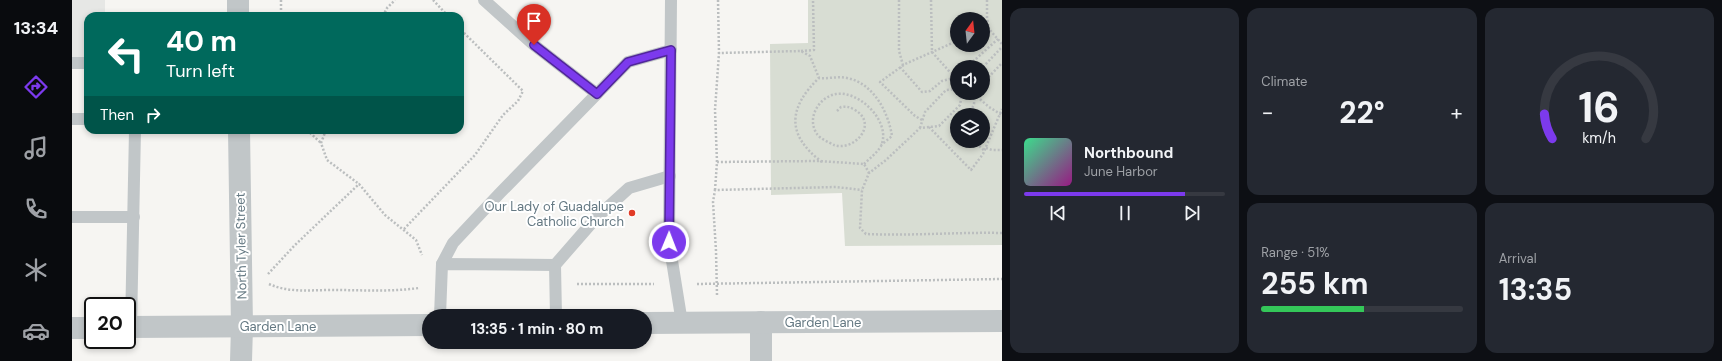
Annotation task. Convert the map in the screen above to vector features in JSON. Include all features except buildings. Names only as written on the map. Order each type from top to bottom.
[{"type":"street","points":[[238,0],[238,12]]},
{"type":"street","name":"North Tyler Street","points":[[239,134],[242,327],[240,361]]},
{"type":"street","name":"Garden Lane","points":[[652,323],[1002,321]]},
{"type":"street","points":[[761,322],[761,361]]},
{"type":"street","name":"Garden Lane","points":[[136,327],[422,325]]},
{"type":"street","points":[[72,328],[84,328]]},
{"type":"lane","points":[[484,0],[534,45],[597,94]]},
{"type":"lane","points":[[671,0],[669,242],[682,323]]},
{"type":"lane","points":[[440,309],[442,264],[453,243],[628,62],[671,50]]},
{"type":"lane","points":[[72,63],[84,63]]},
{"type":"lane","points":[[72,119],[84,118]]},
{"type":"lane","points":[[130,297],[134,217],[135,134]]},
{"type":"lane","points":[[556,309],[555,265],[596,218],[630,188],[670,176]]},
{"type":"lane","points":[[72,217],[134,217]]},
{"type":"lane","points":[[442,264],[555,265]]},
{"type":"path","points":[[281,0],[281,12]]},
{"type":"path","points":[[385,12],[395,0]]},
{"type":"path","points":[[433,0],[444,12]]},
{"type":"path","points":[[716,322],[717,282],[713,202],[717,162],[715,110],[719,52],[718,0]]},
{"type":"path","points":[[719,52],[814,50],[813,0]]},
{"type":"path","points":[[899,0],[899,51],[903,65]]},
{"type":"path","points":[[931,0],[932,52],[950,72]]},
{"type":"path","points":[[987,12],[988,0]]},
{"type":"path","points":[[990,30],[1002,44]]},
{"type":"path","points":[[404,229],[475,155],[503,114],[518,100],[523,91],[464,33]]},
{"type":"path","points":[[975,60],[998,39]]},
{"type":"path","points":[[922,120],[915,116],[880,82],[903,65],[950,44]]},
{"type":"path","points":[[990,60],[1002,47]]},
{"type":"path","points":[[801,51],[810,56],[819,78]]},
{"type":"path","points":[[990,76],[1002,63]]},
{"type":"path","points":[[900,67],[922,92],[930,91],[942,81],[950,79]]},
{"type":"path","points":[[822,162],[810,152],[799,139],[794,122],[795,113],[803,97],[819,78],[838,77],[854,80],[874,94],[884,108],[892,136],[881,145],[864,164]]},
{"type":"path","points":[[950,89],[946,90],[925,112],[920,128],[886,160],[869,173],[862,190],[860,228],[866,234],[1002,233]]},
{"type":"path","points":[[837,111],[841,107],[846,106],[860,113],[865,118],[866,126],[861,135],[855,142],[847,146],[835,146],[817,135],[813,124],[813,114],[821,102],[831,95],[849,94],[858,98],[872,110],[881,128],[883,137],[881,145]]},
{"type":"path","points":[[920,128],[939,126],[960,105],[961,100]]},
{"type":"path","points":[[982,100],[1001,115]]},
{"type":"path","points":[[929,127],[971,170],[985,149],[1001,115],[1002,109]]},
{"type":"path","points":[[311,134],[321,143],[328,160],[358,184]]},
{"type":"path","points":[[321,143],[324,134]]},
{"type":"path","points":[[985,149],[1002,150]]},
{"type":"path","points":[[717,162],[822,162],[864,164]]},
{"type":"path","points":[[864,164],[869,173]]},
{"type":"path","points":[[715,190],[836,187],[862,190]]},
{"type":"path","points":[[717,282],[771,284],[1002,279]]},
{"type":"path","points":[[269,284],[281,290],[398,291],[426,287]]},
{"type":"shaded area","points":[[72,0],[105,0],[105,12],[84,12],[84,65],[72,65]]},
{"type":"shaded area","points":[[808,0],[1002,0],[1002,245],[845,246],[842,193],[771,195],[770,44],[808,43]]},
{"type":"place","name":"Our Lady of Guadalupe Catholic Church","points":[[632,213]]},
{"type":"route","points":[[534,45],[597,94],[628,62],[671,50],[669,242]]}]
